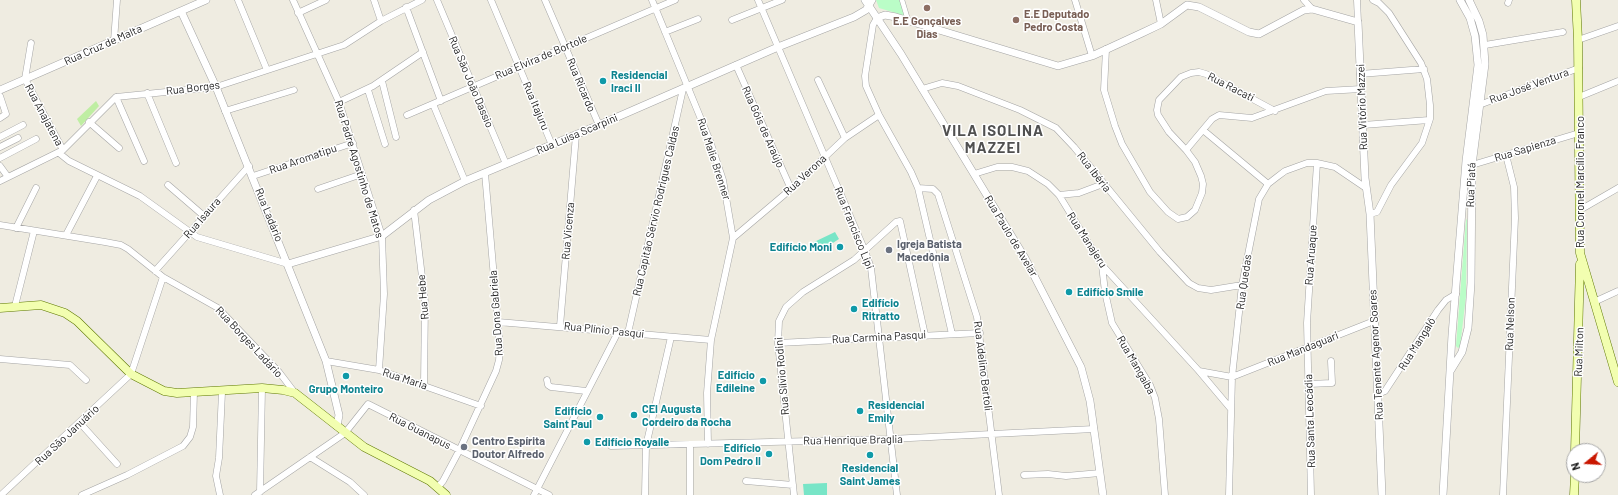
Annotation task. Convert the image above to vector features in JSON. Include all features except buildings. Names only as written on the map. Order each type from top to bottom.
[{"type":"main road","name":"Rua Coronel Marcílio Franco","points":[[1576,0],[1579,68],[1580,253],[1618,382]]},
{"type":"main road","name":"Rua Milton","points":[[1575,443],[1580,303],[1580,253]]},
{"type":"main road","points":[[1580,303],[1586,298],[1594,302]]},
{"type":"main road","points":[[0,308],[41,305],[65,313],[77,321],[131,374],[164,391],[177,393],[222,392],[262,388],[284,390],[295,393],[364,447],[412,471],[438,487],[446,495]]},
{"type":"main road","points":[[1574,495],[1575,483]]},
{"type":"street","points":[[114,41],[117,0]]},
{"type":"street","name":"Rua Cruz de Malta","points":[[0,90],[182,11],[192,3],[206,0]]},
{"type":"street","points":[[238,0],[267,70]]},
{"type":"street","name":"Rua Padre Agostinho de Matos","points":[[293,0],[339,102],[382,236],[384,294],[379,370]]},
{"type":"street","points":[[298,13],[326,0]]},
{"type":"street","points":[[374,0],[381,21]]},
{"type":"street","name":"Rua Borges","points":[[116,97],[216,87],[344,45],[381,21],[422,0]]},
{"type":"street","name":"Rua São João Dassio","points":[[436,0],[506,164]]},
{"type":"street","name":"Rua Itajuru","points":[[491,0],[552,145]]},
{"type":"street","name":"Rua Ricardo","points":[[545,0],[599,125]]},
{"type":"street","name":"Rua Malie Brenner","points":[[652,0],[686,88],[710,141],[723,180],[733,238],[711,340],[707,393],[708,444]]},
{"type":"street","name":"Rua Elvira de Bortole","points":[[407,115],[675,0]]},
{"type":"street","name":"Rua Francisco Lipi","points":[[758,0],[865,251],[872,275],[897,495]]},
{"type":"street","points":[[732,20],[782,0]]},
{"type":"street","points":[[902,0],[908,20]]},
{"type":"street","points":[[1075,0],[1092,56]]},
{"type":"street","points":[[1156,0],[1161,24]]},
{"type":"street","points":[[1304,0],[1312,10]]},
{"type":"street","name":"Rua Vitório Mazzei","points":[[1357,0],[1362,125],[1366,188],[1370,214]]},
{"type":"street","points":[[1370,214],[1377,212],[1391,185],[1420,147],[1429,120],[1430,98],[1424,69],[1413,48],[1389,13],[1379,3],[1373,0]]},
{"type":"street","name":"Rua Piatá","points":[[1443,495],[1451,350],[1468,138],[1478,65],[1475,36],[1470,18],[1460,0]]},
{"type":"street","name":"Rua Piatá","points":[[1451,370],[1461,356],[1468,328],[1471,283],[1472,165],[1479,105],[1485,72],[1484,45],[1479,22],[1469,0]]},
{"type":"street","name":"Rua Paulo de Avelar","points":[[869,2],[877,18],[1025,258],[1081,367],[1087,386],[1103,495]]},
{"type":"street","name":"Rua Luísa Scarpini","points":[[288,264],[382,236],[414,210],[440,193],[778,47],[854,17],[869,2]]},
{"type":"street","points":[[952,334],[918,188],[912,172],[879,115],[867,90],[865,76],[873,25],[877,18],[885,14],[908,20],[1055,65],[1062,65],[1106,50],[1161,24],[1180,9],[1191,4],[1207,10],[1249,32],[1259,34],[1270,30],[1298,13],[1312,10],[1358,22]]},
{"type":"street","points":[[406,7],[440,100]]},
{"type":"street","name":"Rua Ladário","points":[[182,11],[249,166],[326,361],[339,415],[337,426]]},
{"type":"street","points":[[665,32],[698,19]]},
{"type":"street","points":[[1578,40],[1618,26]]},
{"type":"street","points":[[1484,45],[1562,32]]},
{"type":"street","points":[[25,79],[31,42]]},
{"type":"street","name":"Rua Racati","points":[[1106,50],[1104,90],[1115,126],[1126,151],[1150,192],[1168,212],[1178,218],[1183,219],[1191,214],[1199,202],[1202,193],[1201,176],[1186,150],[1169,132],[1157,110],[1159,100],[1173,85],[1188,73],[1199,72],[1206,74],[1275,111]]},
{"type":"street","points":[[339,102],[368,90],[423,52]]},
{"type":"street","name":"Rua Góis de Araújo","points":[[736,65],[791,189]]},
{"type":"street","name":"Rua José Ventura","points":[[1479,105],[1579,68]]},
{"type":"street","points":[[1360,74],[1424,69]]},
{"type":"street","name":"Rua Anajatena","points":[[25,79],[61,151]]},
{"type":"street","points":[[818,80],[845,138]]},
{"type":"street","points":[[382,81],[396,137]]},
{"type":"street","points":[[1579,97],[1618,81]]},
{"type":"street","name":"Rua Ibéria","points":[[922,89],[942,83],[958,86],[1048,124],[1066,138],[1160,252],[1189,283],[1205,289],[1242,285]]},
{"type":"street","name":"Rua Capitão Sérvio Rodrigues Caldas","points":[[628,333],[686,88]]},
{"type":"street","points":[[1186,150],[1212,119],[1219,115],[1248,118],[1275,111],[1326,91],[1361,89]]},
{"type":"street","points":[[225,111],[294,90]]},
{"type":"street","points":[[368,90],[385,144]]},
{"type":"street","points":[[147,94],[176,163]]},
{"type":"street","points":[[0,96],[6,114],[0,118]]},
{"type":"street","points":[[0,182],[61,151],[116,97],[144,161]]},
{"type":"street","points":[[432,104],[465,181]]},
{"type":"street","name":"Rua Verona","points":[[733,238],[791,189],[845,138],[879,115]]},
{"type":"street","points":[[1362,125],[1429,120]]},
{"type":"street","points":[[89,122],[119,148]]},
{"type":"street","points":[[0,137],[23,125]]},
{"type":"street","points":[[1203,130],[1268,184]]},
{"type":"street","name":"Rua Sapienza","points":[[1472,165],[1580,133]]},
{"type":"street","name":"Rua Vicenza","points":[[560,326],[576,135]]},
{"type":"street","points":[[0,147],[18,138]]},
{"type":"street","points":[[0,158],[36,139]]},
{"type":"street","name":"Rua Aromatipu","points":[[253,176],[353,143]]},
{"type":"street","points":[[61,151],[69,161],[140,196],[160,209],[189,233],[197,237],[288,264]]},
{"type":"street","name":"Rua Nelson","points":[[1504,495],[1515,218],[1514,187],[1506,155]]},
{"type":"street","name":"Rua Quedas","points":[[1229,495],[1232,377],[1242,285],[1259,199],[1268,184],[1286,171],[1307,163],[1317,163],[1335,167],[1366,188]]},
{"type":"street","name":"Rua Aruaque","points":[[1307,348],[1311,251],[1317,163]]},
{"type":"street","points":[[0,166],[8,178]]},
{"type":"street","name":"Rua Isaura","points":[[156,271],[249,166]]},
{"type":"street","name":"Rua Manajeru","points":[[974,174],[997,167],[1012,167],[1036,175],[1048,184],[1059,195],[1102,265],[1199,370],[1231,409]]},
{"type":"street","name":"Rua Dona Gabriela","points":[[438,487],[443,481],[459,451],[481,406],[499,360],[498,322],[485,173]]},
{"type":"street","points":[[318,189],[362,174]]},
{"type":"street","points":[[66,235],[97,176]]},
{"type":"street","points":[[1059,195],[1079,193],[1103,184]]},
{"type":"street","points":[[168,185],[204,216]]},
{"type":"street","points":[[16,228],[36,188]]},
{"type":"street","name":"Rua Adelino Bertoli","points":[[918,188],[933,189],[938,194],[975,310],[980,333],[999,495]]},
{"type":"street","points":[[1580,210],[1618,188]]},
{"type":"street","name":"Rua Hebe","points":[[414,210],[425,302],[426,338],[424,385]]},
{"type":"street","name":"Rua Tenente Agenor Soares","points":[[1370,214],[1382,495]]},
{"type":"street","name":"Rua Sílvio Rodini","points":[[794,495],[778,343],[779,321],[786,307],[803,292],[865,251],[896,222],[900,222],[925,335]]},
{"type":"street","name":"Rua Borges Ladário","points":[[0,225],[121,245],[143,260],[163,277],[218,308],[279,372],[295,393]]},
{"type":"street","points":[[15,306],[34,231]]},
{"type":"street","name":"Rua Mangaíba","points":[[1102,265],[1104,285],[1112,323],[1150,385],[1155,398],[1159,418],[1165,495]]},
{"type":"street","points":[[1104,285],[1113,276]]},
{"type":"street","points":[[131,374],[163,277]]},
{"type":"street","points":[[1594,302],[1618,291]]},
{"type":"street","name":"Rua Mangalô","points":[[1378,394],[1385,391],[1396,377],[1446,300],[1456,294]]},
{"type":"street","name":"Rua Mandaguari","points":[[1232,377],[1374,321]]},
{"type":"street","name":"Rua Plínio Pasqui","points":[[498,322],[560,326],[711,340]]},
{"type":"street","points":[[535,492],[586,391],[618,332]]},
{"type":"street","name":"Rua Carmina Pasqui","points":[[778,343],[980,333]]},
{"type":"street","points":[[645,495],[646,446],[670,337]]},
{"type":"street","name":"Rua Santa Leocádia","points":[[1307,348],[1311,495]]},
{"type":"street","points":[[1451,350],[1456,356],[1461,356]]},
{"type":"street","points":[[0,359],[70,365],[86,380]]},
{"type":"street","name":"Rua Maria","points":[[326,361],[379,370],[481,406]]},
{"type":"street","points":[[1309,384],[1332,382],[1331,361]]},
{"type":"street","points":[[1199,370],[1232,377]]},
{"type":"street","name":"Rua São Januário","points":[[1,495],[131,374]]},
{"type":"street","points":[[547,380],[548,385],[551,387],[586,391]]},
{"type":"street","points":[[258,493],[262,388]]},
{"type":"street","points":[[82,495],[127,475],[183,446],[190,437],[193,427],[194,392]]},
{"type":"street","points":[[220,495],[216,476],[219,458],[222,392]]},
{"type":"street","name":"Rua Guanapus","points":[[346,433],[368,404],[535,492],[549,495]]},
{"type":"street","points":[[80,423],[117,464]]},
{"type":"street","name":"Rua Henrique Braglia","points":[[611,446],[890,439],[1094,429]]},
{"type":"street","points":[[258,493],[310,456],[346,433]]},
{"type":"street","points":[[690,445],[690,495]]},
{"type":"street","points":[[310,456],[350,482],[364,495]]},
{"type":"street","points":[[1024,476],[1048,474],[1066,476],[1100,473]]},
{"type":"street","points":[[746,482],[793,485]]},
{"type":"green space","points":[[876,0],[901,0],[906,16],[879,8]]},
{"type":"green space","points":[[96,101],[99,106],[81,126],[77,119]]},
{"type":"green space","points":[[1467,219],[1466,296],[1460,347],[1458,348],[1456,346]]},
{"type":"green space","points":[[835,232],[839,239],[819,252],[812,243]]},
{"type":"green space","points":[[827,483],[827,495],[804,495],[803,484]]},
{"type":"place","name":"E.E Gonçalves Dias","points":[[927,8]]},
{"type":"place","name":"E.E Deputado Pedro Costa","points":[[1016,20]]},
{"type":"place","name":"Residencial Iraci II","points":[[603,81]]},
{"type":"place","name":"Edifício Moni","points":[[840,247]]},
{"type":"place","name":"Igreja Batista Macedônia","points":[[889,250]]},
{"type":"place","name":"Edifício Smile","points":[[1069,292]]},
{"type":"place","name":"Edifício Ritratto","points":[[854,309]]},
{"type":"place","name":"Grupo Monteiro","points":[[346,376]]},
{"type":"place","name":"Edifício Edileine","points":[[763,381]]},
{"type":"place","name":"Residencial Emily","points":[[860,411]]},
{"type":"place","name":"CEI Augusta Cordeiro da Rocha","points":[[634,415]]},
{"type":"place","name":"Edifício Saint Paul","points":[[600,417]]},
{"type":"place","name":"Edifício Royalle","points":[[587,442]]},
{"type":"place","name":"Centro Espírita Doutor Alfredo","points":[[464,447]]},
{"type":"place","name":"Edifício Dom Pedro II","points":[[769,454]]},
{"type":"place","name":"Residencial Saint James","points":[[870,455]]},
{"type":"district","name":"VILA ISOLINA MAZZEI","points":[[993,140]]}]
